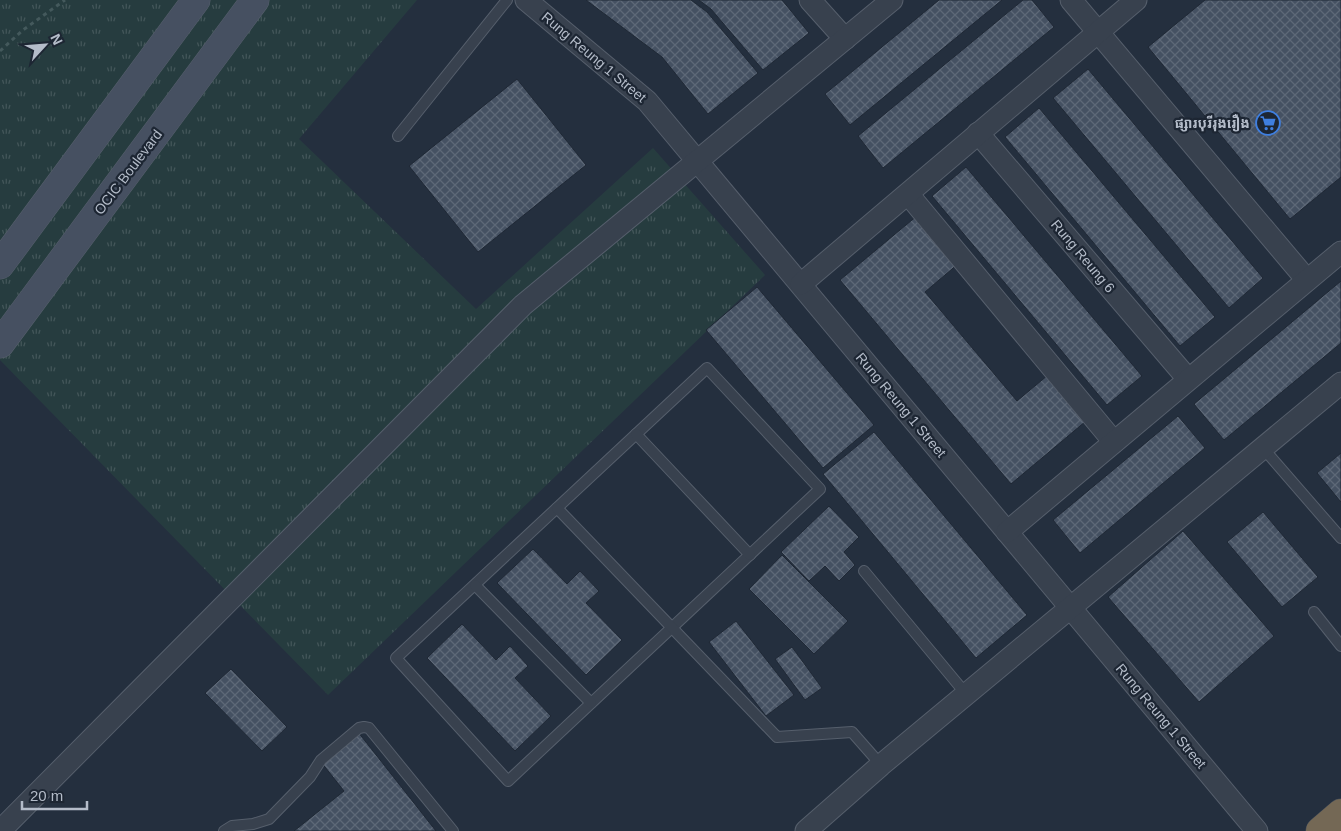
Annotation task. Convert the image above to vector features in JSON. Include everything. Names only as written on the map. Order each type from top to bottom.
[{"type":"highway","points":[[1320,831],[1341,813]]},
{"type":"street","points":[[0,265],[196,0]]},
{"type":"street","name":"OCIC Boulevard","points":[[0,344],[255,0]]},
{"type":"street","name":"Rung Reung 1 Street","points":[[526,0],[647,101],[1257,831]]},
{"type":"street","points":[[810,0],[845,39]]},
{"type":"street","points":[[0,831],[523,305],[892,0]]},
{"type":"street","points":[[1071,0],[1307,280]]},
{"type":"street","points":[[801,284],[1136,0]]},
{"type":"street","name":"Rung Reung 6","points":[[978,133],[1188,380]]},
{"type":"street","points":[[908,194],[1114,442]]},
{"type":"street","points":[[1007,532],[1341,252]]},
{"type":"street","points":[[806,831],[881,765],[1341,383]]},
{"type":"lane","points":[[398,136],[507,0]]},
{"type":"lane","points":[[707,368],[820,489],[508,781],[396,658],[556,508],[707,368]]},
{"type":"lane","points":[[636,434],[750,555]]},
{"type":"lane","points":[[1263,448],[1341,538]]},
{"type":"lane","points":[[556,508],[777,737],[852,732],[881,765]]},
{"type":"lane","points":[[864,572],[966,694]]},
{"type":"lane","points":[[475,584],[592,703]]},
{"type":"lane","points":[[1314,612],[1341,646]]},
{"type":"lane","points":[[224,831],[232,826],[253,824],[269,819],[310,777],[321,760],[359,728],[364,727],[369,728],[453,831]]},
{"type":"path","points":[[0,51],[24,30],[65,0]]},
{"type":"green space","points":[[0,0],[417,0],[299,139],[476,309],[653,148],[765,275],[328,695],[0,360]]},
{"type":"building","points":[[586,0],[691,0],[707,12],[758,73],[708,114],[662,57]]},
{"type":"building","points":[[699,0],[782,0],[809,33],[763,70],[711,9]]},
{"type":"building","points":[[939,0],[1002,0],[850,125],[825,94]]},
{"type":"building","points":[[1023,0],[1032,0],[1054,27],[883,168],[858,136]]},
{"type":"building","name":"ផ្សារបុរីរុងរឿង","points":[[1205,0],[1341,0],[1341,177],[1290,219],[1148,47]]},
{"type":"building","points":[[1088,69],[1263,278],[1229,308],[1053,98]]},
{"type":"building","points":[[517,79],[586,165],[478,252],[409,166]]},
{"type":"building","points":[[1039,108],[1215,317],[1180,346],[1005,137]]},
{"type":"building","points":[[966,167],[1142,376],[1107,405],[932,196]]},
{"type":"building","points":[[918,215],[959,263],[925,292],[1017,401],[1048,375],[1086,421],[1011,484],[840,280]]},
{"type":"building","points":[[1341,281],[1341,343],[1224,440],[1194,404]]},
{"type":"building","points":[[757,287],[874,425],[823,468],[706,330]]},
{"type":"building","points":[[1178,416],[1205,448],[1080,553],[1053,520]]},
{"type":"building","points":[[874,432],[1027,615],[976,658],[823,474]]},
{"type":"building","points":[[1341,453],[1341,502],[1317,473]]},
{"type":"building","points":[[829,506],[859,537],[844,552],[855,565],[839,581],[825,566],[809,581],[781,552]]},
{"type":"building","points":[[1263,512],[1318,577],[1282,607],[1227,542]]},
{"type":"building","points":[[1183,531],[1274,636],[1199,702],[1108,597]]},
{"type":"building","points":[[533,549],[567,584],[580,571],[599,591],[586,603],[622,640],[586,675],[497,583]]},
{"type":"building","points":[[782,555],[848,621],[814,654],[749,589]]},
{"type":"building","points":[[736,621],[794,695],[766,716],[709,642]]},
{"type":"building","points":[[462,624],[496,660],[510,646],[528,666],[515,678],[551,716],[515,751],[427,658]]},
{"type":"building","points":[[792,647],[822,688],[805,700],[775,659]]},
{"type":"building","points":[[231,669],[287,727],[262,751],[205,693]]},
{"type":"building","points":[[358,732],[436,831],[294,831],[344,791],[321,762]]},
{"type":"place","name":"ផ្សារបុរីរុងរឿង","points":[[1268,123]]}]
